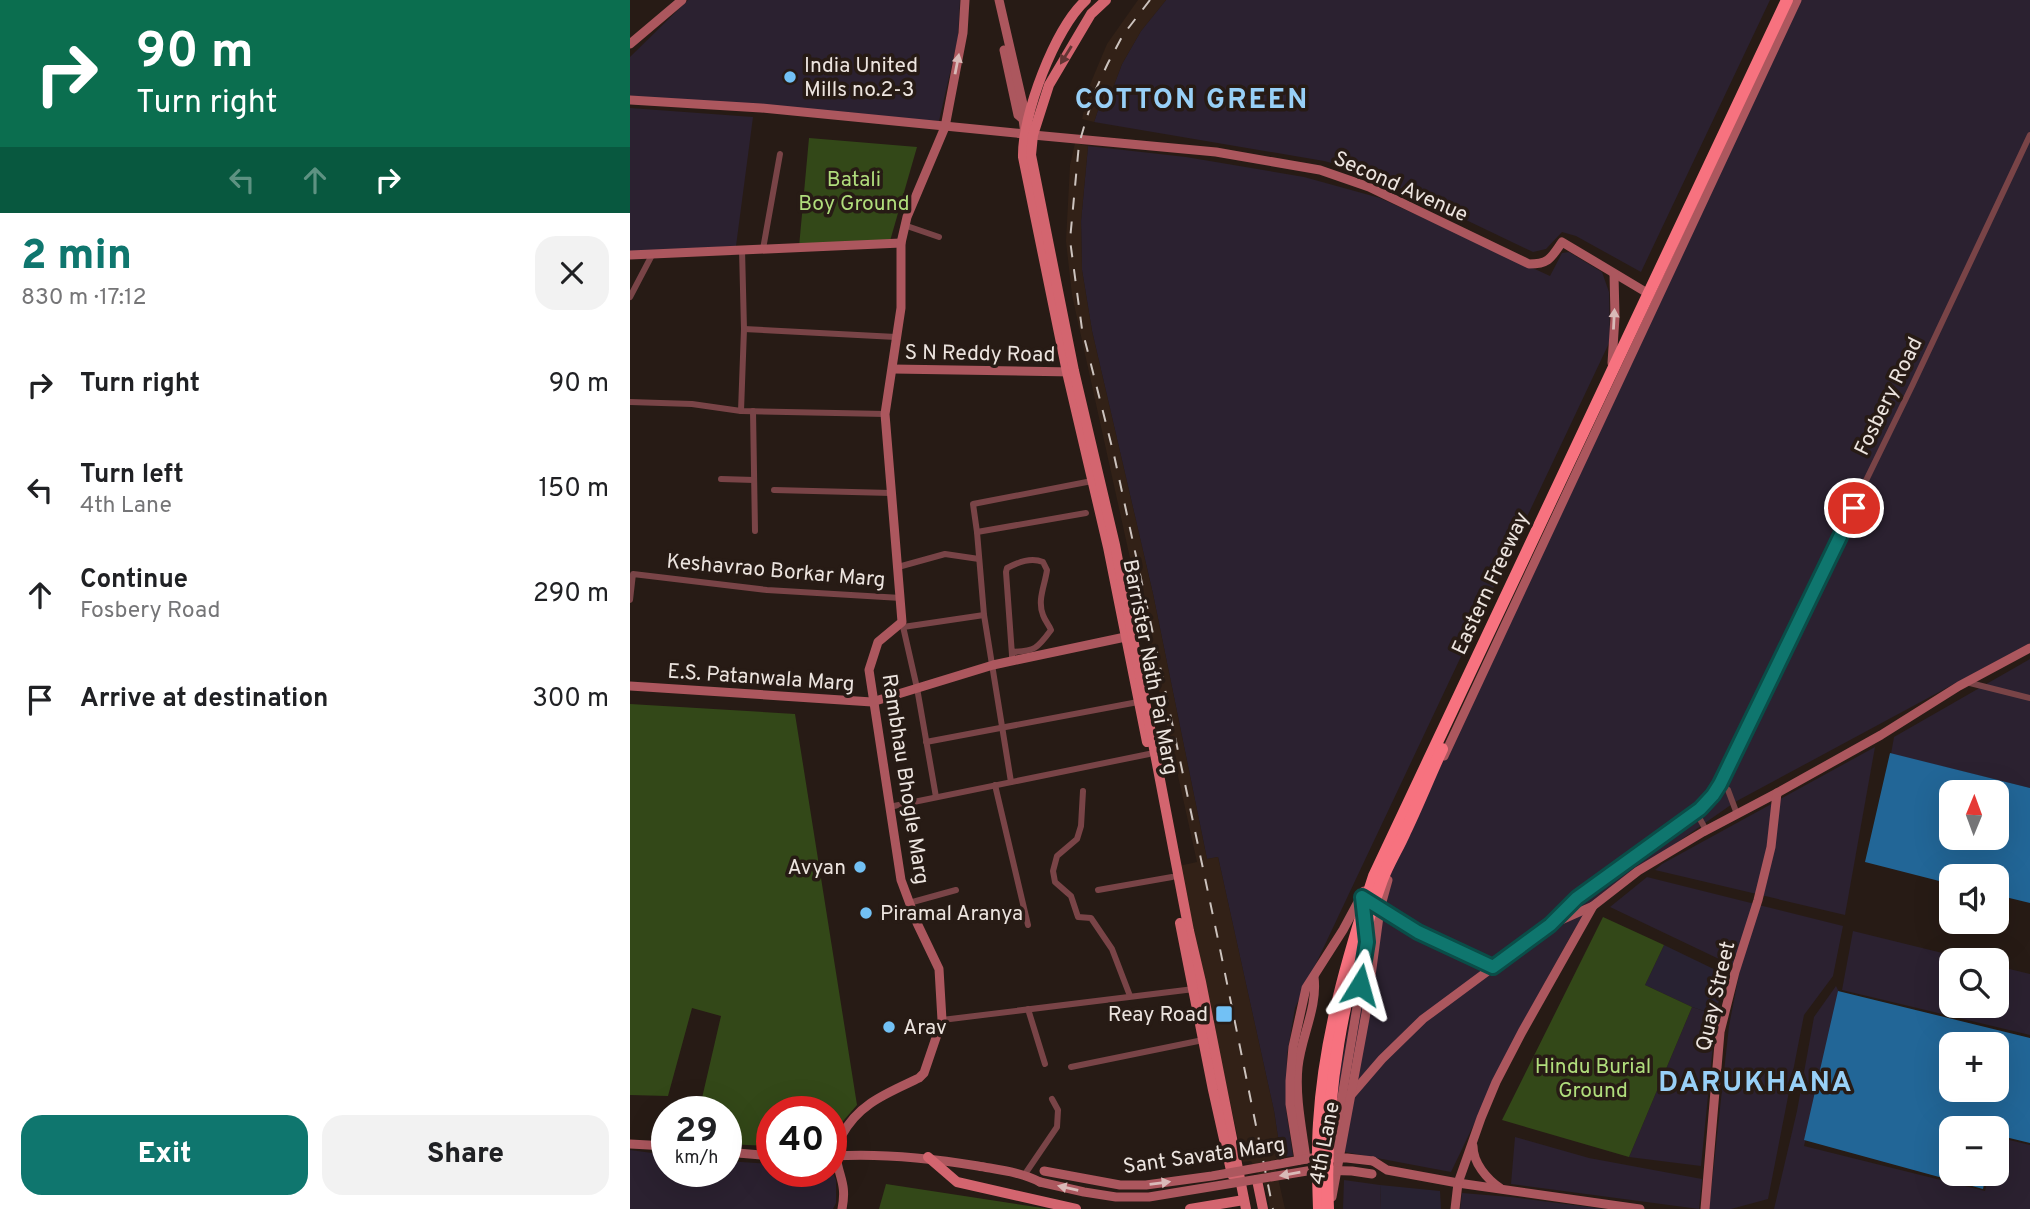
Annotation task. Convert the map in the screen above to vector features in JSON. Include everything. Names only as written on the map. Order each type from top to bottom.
[{"type":"highway","name":"Eastern Freeway","points":[[1321,1209],[1319,1122],[1327,1058],[1346,967],[1374,876],[1785,0]]},
{"type":"highway","name":"Eastern Freeway","points":[[1330,1209],[1326,1174],[1328,1120],[1335,1059],[1355,970],[1383,878],[1512,598],[1796,0]]},
{"type":"main road","points":[[1029,135],[1041,74],[1058,40],[1086,0]]},
{"type":"main road","points":[[1029,135],[1049,85],[1091,14],[1106,0]]},
{"type":"main road","name":"Barrister Nath Pai Marg","points":[[1029,135],[1023,149],[1024,164],[1129,636],[1203,993],[1242,1205]]},
{"type":"main road","name":"Barrister Nath Pai Marg","points":[[1129,636],[1138,702],[1149,735],[1149,754],[1203,1040],[1242,1205]]},
{"type":"main road","points":[[928,1157],[957,1182],[1076,1209]]},
{"type":"main road","points":[[1257,1180],[1263,1209]]},
{"type":"main road","points":[[1190,1209],[1242,1205]]},
{"type":"street","points":[[630,44],[682,0]]},
{"type":"street","points":[[936,797],[903,625],[885,414],[901,308],[901,243],[904,225],[945,127],[963,33],[965,0]]},
{"type":"street","points":[[993,0],[1018,116],[1023,118]]},
{"type":"street","points":[[630,100],[761,108],[1029,135],[1023,118],[1025,113],[999,0]]},
{"type":"street","points":[[1302,1159],[1290,1104],[1293,1047],[1305,990],[1362,897],[1415,776],[1785,0]]},
{"type":"street","points":[[1342,1101],[1351,1095],[1366,1013],[1380,908],[1387,882],[1796,0]]},
{"type":"street","name":"Second Avenue","points":[[1029,135],[1216,152],[1320,170],[1369,187],[1529,264],[1541,264],[1551,258],[1562,242],[1644,291]]},
{"type":"street","name":"Fosbery Road","points":[[1720,784],[2030,135]]},
{"type":"street","points":[[763,249],[780,154]]},
{"type":"street","points":[[904,225],[939,237]]},
{"type":"street","points":[[630,255],[901,243]]},
{"type":"street","points":[[741,411],[744,329],[742,249]]},
{"type":"street","points":[[630,297],[652,255]]},
{"type":"street","points":[[1612,363],[1614,274]]},
{"type":"street","points":[[744,329],[897,337]]},
{"type":"street","points":[[1612,363],[1625,370]]},
{"type":"street","name":"S N Reddy Road","points":[[893,369],[1071,372]]},
{"type":"street","points":[[630,402],[692,404],[741,411],[885,414]]},
{"type":"street","points":[[753,411],[755,531]]},
{"type":"street","points":[[721,479],[754,480]]},
{"type":"street","points":[[1011,782],[984,614],[973,504],[1096,480]]},
{"type":"street","points":[[774,490],[891,493]]},
{"type":"street","points":[[977,532],[1086,513]]},
{"type":"street","points":[[898,567],[945,554],[979,559]]},
{"type":"street","points":[[1036,559],[1043,562],[1047,570],[1041,607],[1051,630],[1039,646],[1012,656],[1006,572],[1007,568],[1019,562],[1036,559]]},
{"type":"street","name":"Keshavrao Borkar Marg","points":[[630,600],[631,574],[767,590],[901,598]]},
{"type":"street","points":[[903,625],[984,614]]},
{"type":"street","name":"Rambhau Bhogle Marg","points":[[847,1128],[869,1103],[924,1073],[942,1020],[939,970],[916,923],[901,880],[869,670],[878,642],[903,625]]},
{"type":"street","name":"E.S. Patanwala Marg","points":[[630,686],[873,702],[993,665],[1012,656],[1129,636]]},
{"type":"street","points":[[1455,1209],[1458,1183],[1496,1082],[1593,906],[1638,871],[1706,830],[1881,735],[1966,682],[2030,648]]},
{"type":"street","points":[[1966,682],[2030,698]]},
{"type":"street","points":[[926,742],[1138,702]]},
{"type":"street","points":[[889,807],[1149,754]]},
{"type":"street","points":[[1720,784],[1728,790],[1737,814]]},
{"type":"street","name":"4th Lane","points":[[1330,1209],[1351,1095],[1382,1059],[1423,1019],[1550,925],[1577,898],[1696,813],[1720,784]]},
{"type":"street","points":[[995,785],[1028,925]]},
{"type":"street","points":[[1083,791],[1081,826],[1077,839],[1057,856],[1053,871],[1055,882],[1071,896],[1078,917],[1091,918],[1112,949],[1130,996]]},
{"type":"street","name":"Quay Street","points":[[1705,1209],[1720,1032],[1765,874],[1777,793]]},
{"type":"street","points":[[1696,813],[1706,830]]},
{"type":"street","points":[[1098,890],[1172,877]]},
{"type":"street","points":[[909,903],[956,890]]},
{"type":"street","points":[[1321,1209],[1342,1101],[1367,942],[1362,897]]},
{"type":"street","points":[[1362,897],[1418,932],[1493,967]]},
{"type":"street","name":"4th Lane","points":[[1550,925],[1593,906]]},
{"type":"street","points":[[942,1020],[1194,989]]},
{"type":"street","points":[[1028,1009],[1045,1064]]},
{"type":"street","points":[[1071,1067],[1203,1040]]},
{"type":"street","points":[[1025,1174],[1056,1128],[1058,1110],[1052,1100]]},
{"type":"street","points":[[1473,1140],[1473,1153],[1478,1164],[1490,1181],[1501,1189]]},
{"type":"street","points":[[630,1144],[651,1145]]},
{"type":"street","name":"Sant Savata Marg","points":[[847,1156],[928,1157],[1025,1174],[1040,1182],[1116,1197],[1149,1197],[1313,1170],[1372,1174],[1387,1170]]},
{"type":"street","name":"Sant Savata Marg","points":[[1025,1174],[1044,1171],[1107,1183],[1146,1185],[1302,1159],[1347,1158],[1373,1161],[1387,1170],[1458,1183],[1640,1209]]},
{"type":"street","points":[[842,1209],[844,1187]]},
{"type":"shaded area","name":"India United Mills no.2-3","points":[[688,0],[960,0],[958,38],[939,121],[630,97],[630,57]]},
{"type":"shaded area","points":[[1138,0],[1166,0],[1141,31],[1122,64],[1104,112],[1098,110],[1094,122],[1082,119],[1089,87],[1107,44]]},
{"type":"shaded area","points":[[1166,0],[1770,0],[1641,272],[1576,236],[1562,232],[1546,249],[1533,252],[1366,172],[1324,161],[1094,122],[1098,110],[1104,111],[1122,64],[1141,31]]},
{"type":"shaded area","points":[[1800,0],[2030,0],[2030,643],[1735,802],[1595,900],[1573,932],[1523,1022],[1451,1172],[1345,1152],[1331,1153],[1334,1104],[1360,964],[1386,878]]},
{"type":"shaded area","points":[[630,108],[753,117],[736,246],[630,252]]},
{"type":"shaded area","points":[[1075,143],[1088,146],[1081,221],[1082,270],[1092,331],[1153,594],[1207,859],[1218,857],[1274,1111],[1281,1157],[1274,1160],[1285,1209],[1270,1209],[1266,1188],[1251,1161],[1243,1162],[1179,866],[1197,862],[1072,295],[1066,241],[1070,165]]},
{"type":"shaded area","points":[[1088,146],[1186,157],[1304,177],[1380,198],[1550,276],[1562,253],[1569,252],[1602,272],[1609,292],[1610,341],[1295,1008],[1287,1055],[1286,1109],[1293,1156],[1281,1157],[1274,1111],[1218,857],[1207,859],[1153,594],[1092,331],[1082,270],[1081,221]]},
{"type":"shaded area","points":[[2030,659],[2030,788],[2009,783],[2009,780],[1997,780],[1891,754],[1894,737]]},
{"type":"shaded area","points":[[1875,747],[1845,915],[1655,870],[1662,864]]},
{"type":"shaded area","points":[[1647,877],[1843,926],[1833,976],[1804,1015],[1768,1199],[1731,1209],[1709,1209],[1729,1026],[1740,969],[1610,907]]},
{"type":"shaded area","points":[[1853,931],[1939,952],[1939,1013],[1842,990]]},
{"type":"shaded area","points":[[1664,945],[1724,974],[1716,1015],[1645,985]]},
{"type":"shaded area","points":[[2009,969],[2030,974],[2030,1035],[1959,1018],[2009,1018]]},
{"type":"shaded area","points":[[1836,986],[1839,992],[1804,1146],[1939,1180],[1939,1186],[1965,1186],[1985,1191],[1986,1186],[2009,1186],[2009,1140],[2030,1145],[2030,1209],[1774,1209],[1797,1111],[1814,1017]]},
{"type":"shaded area","points":[[1692,1007],[1716,1015],[1701,1166],[1629,1157]]},
{"type":"shaded area","points":[[1515,1137],[1589,1158],[1702,1179],[1699,1209],[1511,1184]]},
{"type":"shaded area","points":[[630,1150],[651,1153],[651,1187],[742,1187],[742,1162],[756,1163],[756,1187],[836,1187],[836,1203],[833,1209],[630,1209]]},
{"type":"shaded area","points":[[1344,1180],[1380,1185],[1381,1209],[1343,1209]]},
{"type":"shaded area","points":[[1380,1185],[1440,1191],[1441,1209],[1381,1209]]},
{"type":"shaded area","points":[[1462,1193],[1511,1197],[1605,1209],[1460,1209]]},
{"type":"green space","name":"Batali Boy Ground","points":[[809,138],[917,147],[890,241],[799,247]]},
{"type":"green space","points":[[630,704],[795,714],[857,1105],[847,1117],[847,1096],[756,1096],[756,1145],[742,1145],[742,1096],[702,1096],[721,1016],[692,1008],[668,1096],[630,1095]]},
{"type":"green space","name":"Hindu Burial Ground","points":[[1603,917],[1664,945],[1645,985],[1692,1007],[1629,1157],[1502,1120]]},
{"type":"green space","points":[[886,1184],[1049,1209],[879,1209]]},
{"type":"water","points":[[1890,753],[1998,780],[1939,780],[1939,850],[2009,850],[2009,783],[2030,788],[2030,903],[2009,898],[2009,864],[1939,864],[1939,881],[1865,862]]},
{"type":"water","points":[[1838,991],[1939,1016],[1939,1018],[2005,1032],[1939,1032],[1939,1102],[2009,1102],[2009,1033],[2030,1038],[2030,1143],[2009,1138],[2009,1116],[1939,1116],[1939,1177],[1804,1140]]},
{"type":"railway","points":[[1150,0],[1123,35],[1096,89],[1079,144],[1070,240],[1082,329],[1114,455],[1160,666],[1273,1209]]},
{"type":"place","name":"India United Mills no.2-3","points":[[790,77]]},
{"type":"place","name":"Avyan","points":[[860,867]]},
{"type":"place","name":"Piramal Aranya","points":[[866,913]]},
{"type":"place","name":"Reay Road","points":[[1224,1014]]},
{"type":"place","name":"Arav","points":[[889,1027]]},
{"type":"district","name":"COTTON GREEN","points":[[1192,98]]},
{"type":"district","name":"DARUKHANA","points":[[1756,1081]]},
{"type":"route","points":[[1360,985],[1367,942],[1362,897],[1418,932],[1493,967],[1550,925],[1577,898],[1700,809],[1720,784],[1854,508]]}]
